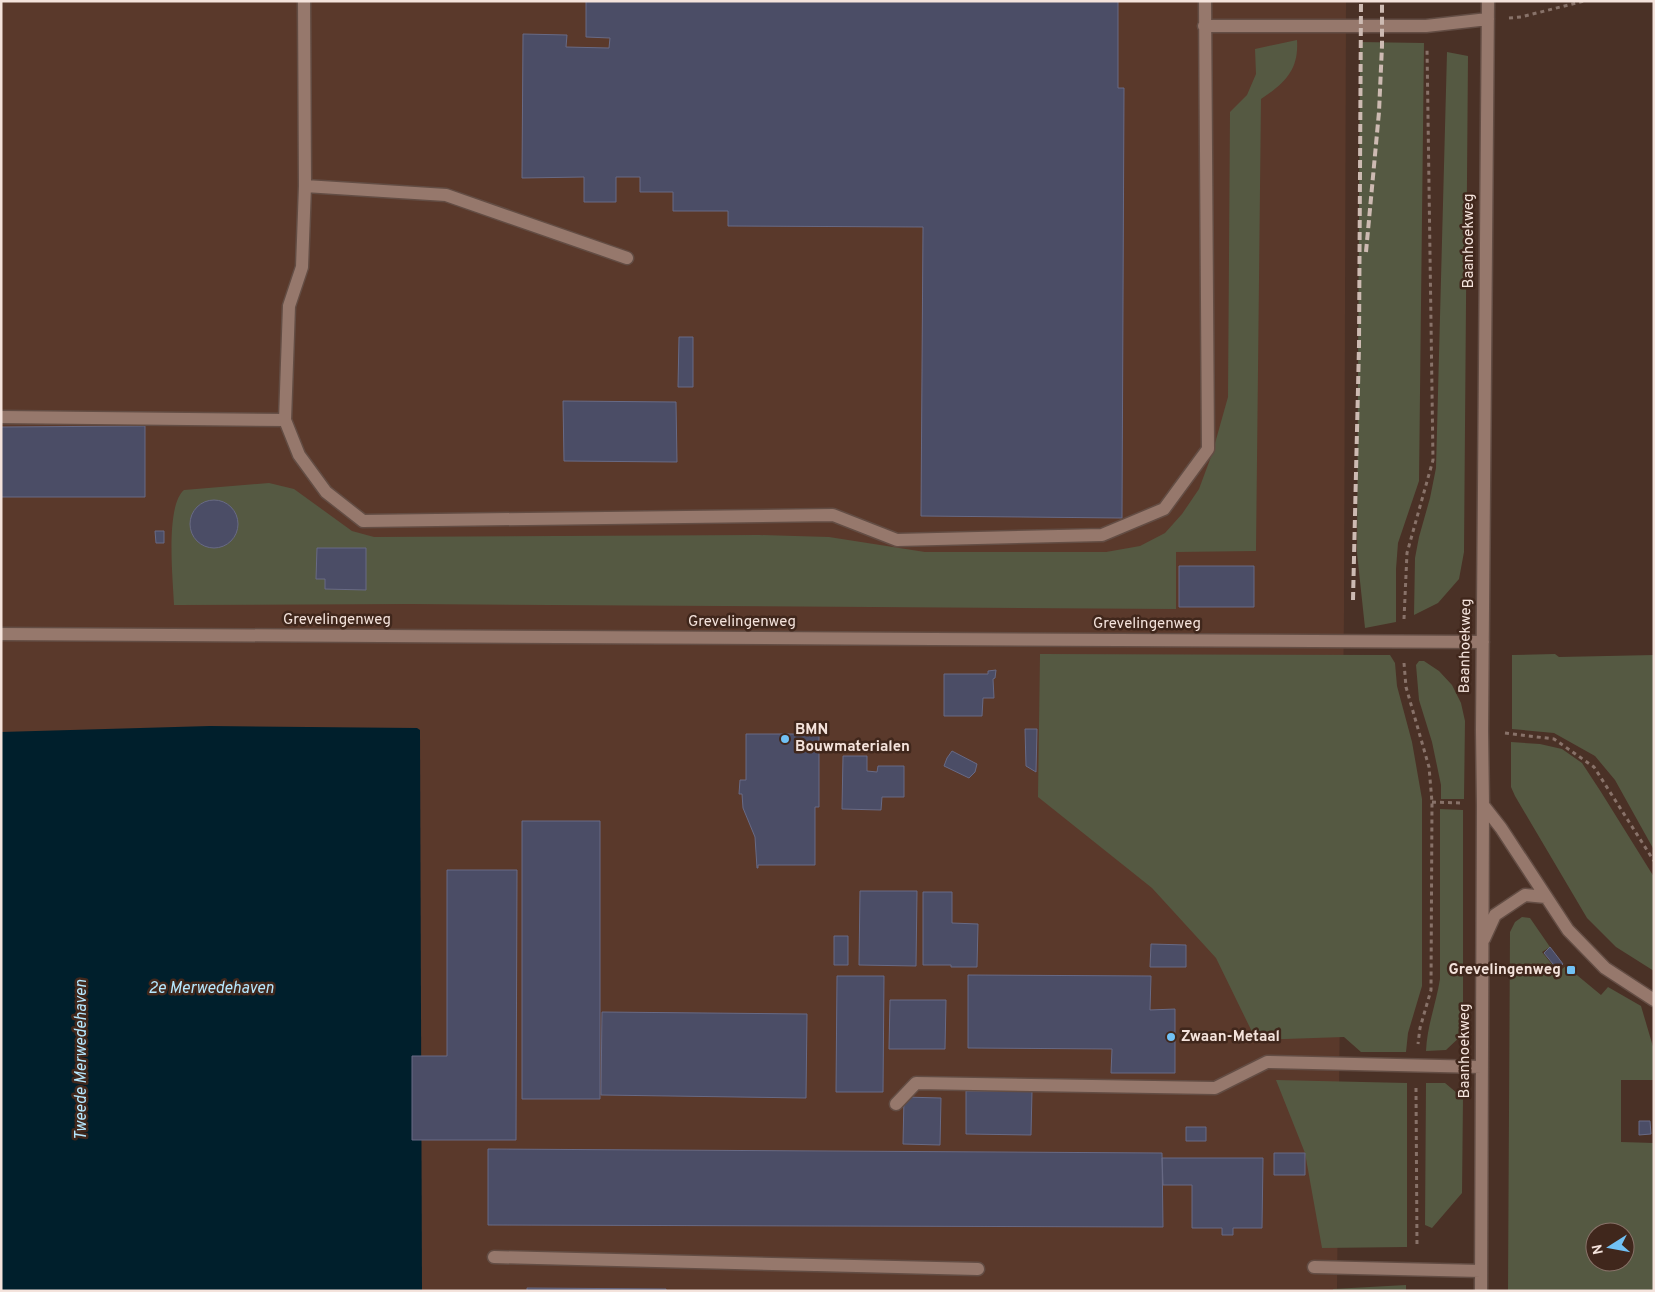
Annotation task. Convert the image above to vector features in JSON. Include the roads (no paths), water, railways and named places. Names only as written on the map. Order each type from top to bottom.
[{"type":"street","points":[[304,1],[305,186],[302,267],[289,306],[285,420],[298,454],[326,492],[363,521],[833,515],[897,540],[1102,535],[1164,509],[1208,449],[1205,1]]},
{"type":"street","name":"Baanhoekweg","points":[[1481,1291],[1482,730],[1488,1]]},
{"type":"street","points":[[1204,26],[1426,26],[1488,19]]},
{"type":"street","points":[[305,186],[446,195],[627,258]]},
{"type":"street","points":[[1,417],[285,420]]},
{"type":"street","name":"Grevelingenweg","points":[[1,634],[1483,642]]},
{"type":"street","points":[[1483,805],[1501,828],[1568,930],[1605,968],[1654,1000]]},
{"type":"street","points":[[1482,943],[1495,915],[1525,895],[1546,896]]},
{"type":"street","points":[[896,1104],[916,1083],[1215,1088],[1267,1062],[1482,1066]]},
{"type":"street","points":[[494,1257],[978,1269]]},
{"type":"street","points":[[1314,1267],[1481,1271]]},
{"type":"water","name":"2e Merwedehaven","points":[[210,726],[417,728],[420,730],[422,1291],[1,1291],[1,732]]},
{"type":"railway","points":[[1353,600],[1359,346],[1361,1]]},
{"type":"railway","points":[[1366,252],[1379,112],[1382,1]]},
{"type":"place","name":"BMN Bouwmaterialen","points":[[785,739]]},
{"type":"place","name":"Grevelingenweg","points":[[1571,970]]},
{"type":"place","name":"Zwaan-Metaal","points":[[1171,1037]]},
{"type":"water label","name":"Tweede Merwedehaven","points":[[82,1060]]}]
